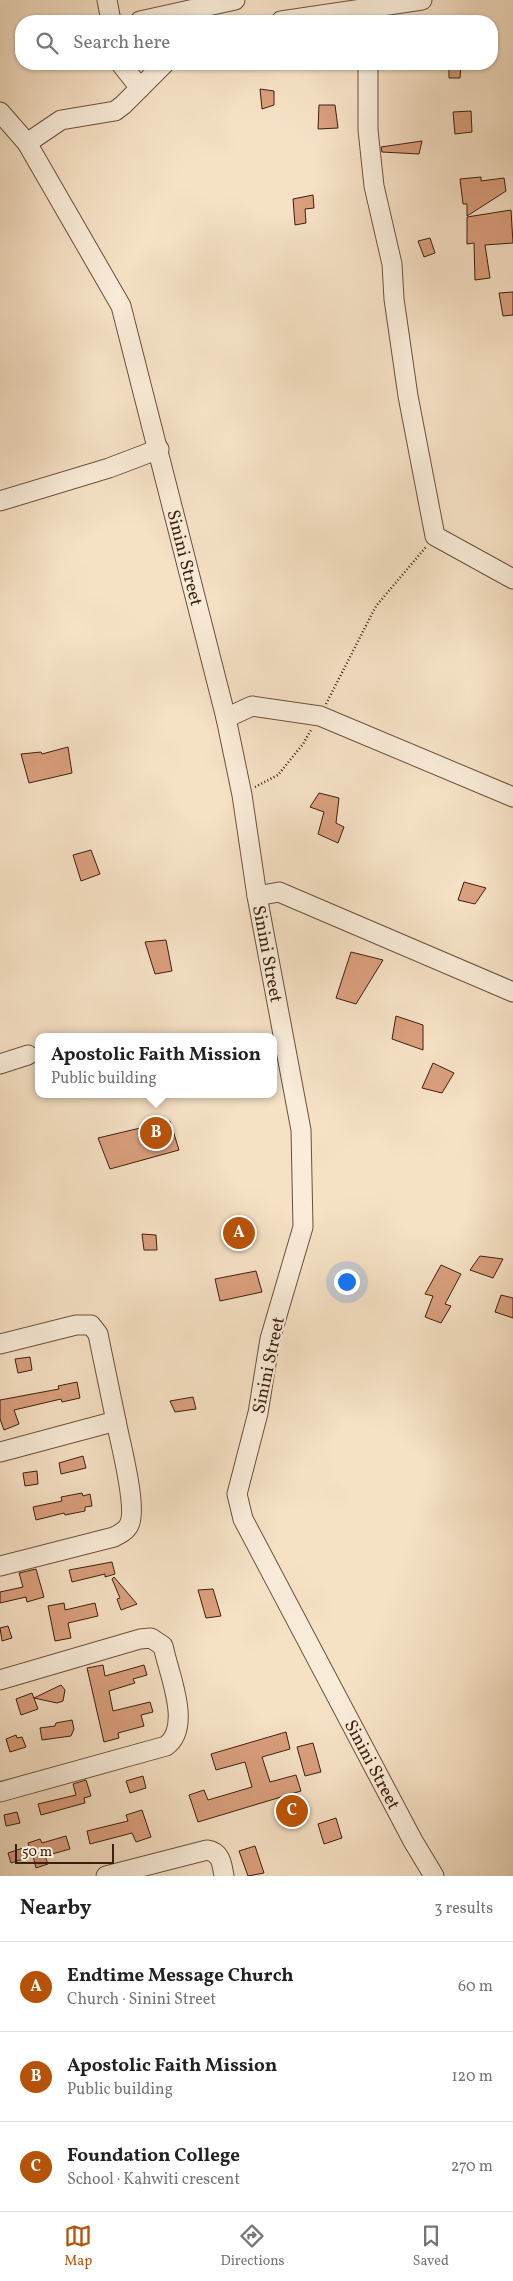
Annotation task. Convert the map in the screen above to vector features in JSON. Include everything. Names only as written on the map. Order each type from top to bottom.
[{"type":"street","points":[[106,0],[110,15]]},
{"type":"street","points":[[167,15],[235,0]]},
{"type":"street","points":[[357,15],[422,0]]},
{"type":"street","points":[[126,70],[140,88]]},
{"type":"street","points":[[26,143],[62,120],[115,110],[123,105],[158,70]]},
{"type":"street","points":[[368,70],[368,130],[374,186],[392,264],[394,299],[408,396],[435,536],[513,579]]},
{"type":"street","name":"Sinini Street","points":[[0,112],[26,143],[121,306],[159,449],[226,718],[242,795],[257,896],[301,1130],[303,1228],[270,1339],[258,1414],[237,1494],[243,1519],[413,1841],[434,1876]]},
{"type":"street","points":[[0,501],[109,468],[159,449]]},
{"type":"street","points":[[226,718],[252,706],[320,716],[513,797]]},
{"type":"street","points":[[257,896],[279,892],[513,992]]},
{"type":"street","points":[[0,1064],[28,1056]]},
{"type":"street","points":[[0,1344],[76,1325],[91,1325],[98,1334],[130,1492],[130,1524],[125,1531],[114,1537],[0,1566]]},
{"type":"street","points":[[0,1452],[116,1421]]},
{"type":"street","points":[[0,1680],[140,1639],[151,1638],[163,1646],[179,1721],[174,1740],[166,1746],[0,1792]]},
{"type":"street","points":[[106,1876],[207,1850],[216,1853],[224,1876]]},
{"type":"path","points":[[242,795],[278,775],[303,744],[320,716],[376,606],[435,536]]},
{"type":"building","points":[[449,70],[461,70],[460,78],[449,78]]},
{"type":"building","points":[[260,89],[274,91],[274,105],[262,109]]},
{"type":"building","points":[[319,105],[335,105],[338,128],[318,129]]},
{"type":"building","points":[[471,111],[472,132],[455,134],[453,112]]},
{"type":"building","points":[[422,141],[419,154],[382,152],[381,147]]},
{"type":"building","points":[[481,177],[481,181],[504,178],[506,191],[467,216],[467,204],[463,204],[460,179]]},
{"type":"building","points":[[313,195],[314,208],[305,209],[306,223],[295,225],[293,199]]},
{"type":"building","points":[[511,210],[513,243],[485,245],[490,278],[475,280],[474,243],[467,244],[467,217]]},
{"type":"building","points":[[430,238],[435,253],[424,257],[418,241]]},
{"type":"building","points":[[513,292],[513,315],[503,316],[499,293]]},
{"type":"building","points":[[68,747],[72,773],[29,783],[21,754],[41,752],[42,754]]},
{"type":"building","points":[[319,793],[339,798],[336,823],[344,827],[338,843],[318,834],[324,812],[310,807]]},
{"type":"building","points":[[91,850],[100,874],[81,881],[73,855]]},
{"type":"building","points":[[464,882],[486,888],[475,904],[458,900]]},
{"type":"building","points":[[166,940],[172,971],[155,974],[145,942]]},
{"type":"building","points":[[351,952],[383,960],[356,1004],[336,998]]},
{"type":"building","points":[[396,1016],[423,1025],[423,1050],[392,1039]]},
{"type":"building","points":[[433,1063],[454,1073],[442,1093],[422,1088]]},
{"type":"building","points":[[170,1121],[179,1150],[110,1169],[98,1138]]},
{"type":"building","points":[[142,1234],[156,1235],[157,1250],[144,1250]]},
{"type":"building","points":[[480,1256],[503,1259],[493,1278],[470,1270]]},
{"type":"building","points":[[441,1265],[461,1274],[445,1304],[451,1306],[441,1323],[425,1317],[433,1296],[425,1294]]},
{"type":"building","points":[[256,1271],[262,1292],[220,1301],[215,1279]]},
{"type":"building","points":[[501,1295],[513,1298],[513,1318],[495,1312]]},
{"type":"building","points":[[30,1357],[32,1370],[18,1373],[15,1359]]},
{"type":"building","points":[[77,1382],[80,1398],[62,1402],[61,1399],[14,1410],[19,1424],[4,1430],[0,1419],[0,1400],[59,1389],[58,1386]]},
{"type":"building","points":[[193,1397],[196,1409],[175,1412],[170,1401]]},
{"type":"building","points":[[83,1456],[86,1468],[61,1474],[59,1463]]},
{"type":"building","points":[[37,1471],[38,1484],[25,1486],[23,1473]]},
{"type":"building","points":[[82,1493],[83,1496],[90,1494],[92,1506],[85,1507],[85,1511],[65,1515],[64,1513],[36,1520],[33,1507],[62,1501],[61,1497]]},
{"type":"building","points":[[112,1562],[115,1574],[105,1577],[105,1574],[72,1582],[69,1570]]},
{"type":"building","points":[[36,1569],[44,1597],[27,1602],[26,1597],[0,1603],[0,1592],[23,1587],[19,1573]]},
{"type":"building","points":[[114,1577],[137,1604],[121,1610],[117,1599],[120,1598],[112,1579]]},
{"type":"building","points":[[213,1589],[221,1616],[206,1618],[198,1590]]},
{"type":"building","points":[[64,1603],[65,1610],[95,1603],[98,1616],[68,1623],[71,1638],[55,1641],[48,1606]]},
{"type":"building","points":[[8,1626],[12,1638],[2,1641],[0,1628]]},
{"type":"building","points":[[103,1665],[105,1676],[144,1665],[147,1675],[133,1679],[135,1683],[109,1691],[113,1711],[150,1702],[153,1712],[141,1715],[144,1726],[118,1733],[119,1738],[104,1742],[87,1668]]},
{"type":"building","points":[[61,1685],[65,1690],[63,1701],[57,1703],[34,1698]]},
{"type":"building","points":[[32,1693],[38,1709],[21,1715],[16,1699]]},
{"type":"building","points":[[72,1720],[74,1729],[71,1736],[42,1740],[40,1728],[55,1726],[56,1723]]},
{"type":"building","points":[[286,1732],[290,1749],[262,1757],[270,1782],[296,1775],[301,1791],[198,1822],[189,1795],[204,1790],[208,1800],[252,1787],[245,1762],[216,1770],[211,1754]]},
{"type":"building","points":[[16,1735],[17,1738],[22,1737],[26,1747],[10,1752],[6,1739]]},
{"type":"building","points":[[313,1743],[321,1772],[305,1776],[297,1747]]},
{"type":"building","points":[[143,1776],[146,1788],[130,1793],[126,1781]]},
{"type":"building","points":[[86,1780],[91,1796],[84,1798],[85,1803],[41,1815],[38,1804],[76,1795],[73,1784]]},
{"type":"building","points":[[142,1810],[151,1837],[136,1842],[132,1833],[90,1844],[87,1831],[128,1821],[126,1815]]},
{"type":"building","points":[[17,1812],[20,1823],[6,1826],[4,1815]]},
{"type":"building","points":[[336,1818],[342,1838],[324,1844],[318,1824]]},
{"type":"building","points":[[66,1836],[70,1849],[45,1856],[48,1864],[36,1868],[33,1856],[11,1863],[8,1853],[29,1846],[28,1843],[40,1839],[42,1843]]},
{"type":"building","points":[[255,1846],[264,1873],[248,1876],[239,1851]]},
{"type":"place","name":"Apostolic Faith Mission","points":[[156,1133]]},
{"type":"place","name":"Endtime Message Church","points":[[239,1233]]},
{"type":"place","name":"Foundation College","points":[[292,1811]]}]
